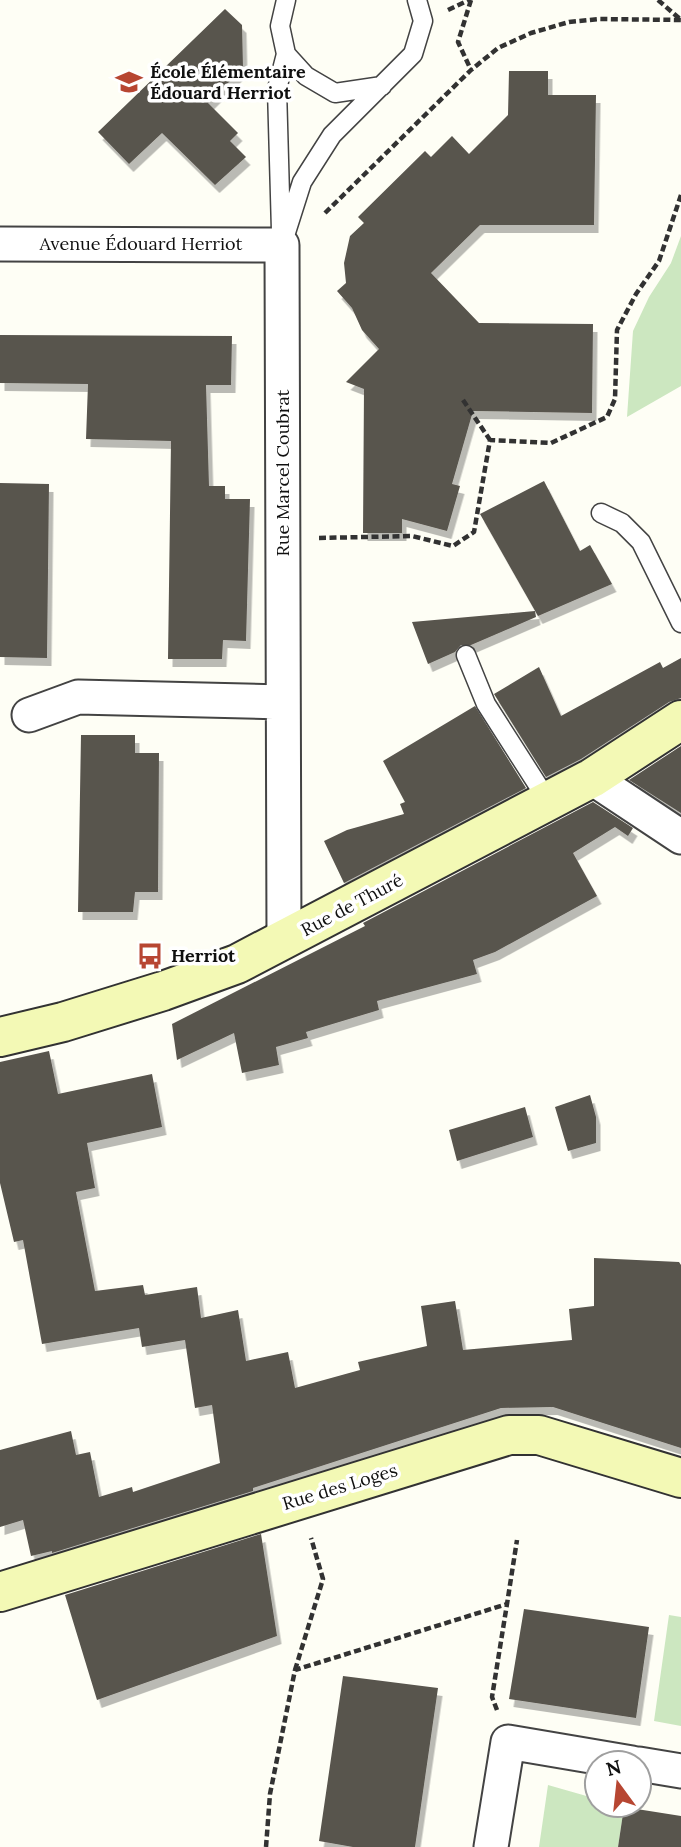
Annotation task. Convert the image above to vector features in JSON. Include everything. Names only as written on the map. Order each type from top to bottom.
[{"type":"main road","name":"Rue de Thuré","points":[[0,1037],[63,1022],[163,992],[237,964],[592,779],[681,720]]},
{"type":"main road","name":"Rue des Loges","points":[[0,1592],[509,1435],[539,1435],[681,1478]]},
{"type":"street","name":"Avenue Édouard Herriot","points":[[0,244],[282,245]]},
{"type":"street","name":"Rue Marcel Coubrat","points":[[282,245],[284,941]]},
{"type":"street","points":[[29,715],[78,696],[283,702]]},
{"type":"street","points":[[592,779],[681,837]]},
{"type":"street","points":[[491,1847],[508,1742],[583,1755]]},
{"type":"street","points":[[653,1766],[681,1771]]},
{"type":"lane","name":"Rue Marcel Coubrat","points":[[282,245],[277,89],[286,54],[280,26],[286,0]]},
{"type":"lane","name":"Rue Marcel Coubrat","points":[[282,245],[302,182],[332,135],[413,54],[423,21],[417,0]]},
{"type":"lane","points":[[286,54],[306,76],[335,93],[383,86]]},
{"type":"lane","points":[[601,513],[622,523],[641,542],[681,623]]},
{"type":"lane","points":[[466,655],[486,704],[548,801]]},
{"type":"path","points":[[471,0],[458,42],[471,70]]},
{"type":"path","points":[[658,0],[681,19]]},
{"type":"path","points":[[282,245],[324,214],[471,70],[498,48],[531,33],[569,22],[600,19],[681,19]]},
{"type":"path","points":[[490,440],[551,443],[607,417],[615,399],[617,330],[636,294],[659,261],[681,195]]},
{"type":"path","points":[[283,539],[412,536],[453,545],[474,532],[490,440],[463,400]]},
{"type":"path","points":[[266,1847],[270,1794],[295,1670],[323,1578],[309,1532]]},
{"type":"path","points":[[508,1742],[492,1698],[517,1540]]},
{"type":"path","points":[[295,1670],[507,1604]]},
{"type":"green space","points":[[681,236],[681,386],[627,417],[633,331],[649,297],[671,263]]},
{"type":"green space","points":[[669,1615],[681,1617],[681,1726],[654,1721]]},
{"type":"green space","points":[[548,1785],[583,1795],[583,1819],[622,1819],[618,1847],[539,1847]]},
{"type":"building","points":[[225,9],[242,25],[243,68],[208,103],[238,133],[230,141],[246,157],[215,185],[162,133],[129,164],[98,132]]},
{"type":"building","points":[[509,71],[548,71],[548,95],[596,95],[594,225],[480,225],[431,273],[479,323],[593,324],[592,413],[473,411],[452,484],[460,486],[447,531],[402,519],[402,533],[363,533],[364,389],[346,382],[379,349],[362,330],[352,308],[337,291],[346,283],[344,263],[350,236],[364,223],[358,217],[425,151],[431,157],[452,136],[469,154],[508,115]]},
{"type":"building","points":[[0,335],[232,336],[231,385],[206,385],[209,486],[225,486],[225,499],[250,499],[246,641],[223,640],[222,659],[168,659],[171,441],[86,439],[88,384],[0,383]]},
{"type":"building","points":[[544,481],[580,551],[590,545],[612,584],[538,616],[480,514]]},
{"type":"building","points":[[0,483],[49,484],[47,658],[0,657]]},
{"type":"building","points":[[535,611],[536,617],[471,645],[461,645],[455,652],[428,664],[412,622]]},
{"type":"building","points":[[681,658],[681,698],[669,702],[581,759],[546,777],[494,694],[539,667],[561,716],[660,662],[663,668]]},
{"type":"building","points":[[475,706],[526,788],[344,883],[324,841],[347,830],[404,814],[400,804],[405,802],[383,761]]},
{"type":"building","points":[[81,735],[135,735],[135,753],[159,753],[158,892],[135,892],[133,912],[78,912]]},
{"type":"building","points":[[681,746],[681,813],[629,780]]},
{"type":"building","points":[[593,802],[633,828],[628,836],[615,827],[573,853],[597,896],[495,952],[473,960],[477,974],[377,1001],[379,1010],[306,1032],[308,1038],[276,1047],[279,1065],[242,1073],[234,1033],[177,1060],[172,1024],[365,926],[363,923]]},
{"type":"building","points":[[49,1051],[58,1094],[152,1074],[162,1127],[87,1143],[95,1188],[76,1192],[95,1291],[143,1285],[145,1295],[197,1287],[201,1318],[238,1310],[246,1361],[288,1352],[295,1388],[360,1370],[358,1362],[427,1346],[421,1306],[455,1301],[463,1350],[572,1340],[569,1309],[594,1306],[594,1258],[679,1262],[681,1448],[553,1407],[501,1408],[253,1488],[253,1491],[52,1553],[31,1556],[23,1520],[0,1527],[0,1450],[71,1431],[76,1455],[90,1452],[99,1497],[132,1487],[133,1492],[220,1463],[212,1405],[195,1408],[185,1340],[142,1347],[139,1328],[42,1344],[23,1240],[14,1242],[0,1183],[0,1062]]},
{"type":"building","points":[[590,1095],[596,1117],[596,1143],[568,1151],[555,1107]]},
{"type":"building","points":[[525,1107],[533,1137],[457,1161],[449,1130]]},
{"type":"building","points":[[261,1534],[277,1636],[97,1700],[65,1595]]},
{"type":"building","points":[[524,1609],[649,1627],[636,1718],[509,1699]]},
{"type":"building","points":[[343,1676],[438,1688],[415,1847],[353,1847],[319,1841]]},
{"type":"building","points":[[653,1812],[681,1816],[681,1847],[618,1847],[622,1819],[653,1819]]},
{"type":"place","name":"École Élémentaire Édouard Herriot","points":[[129,82]]},
{"type":"place","name":"Herriot","points":[[150,956]]}]
